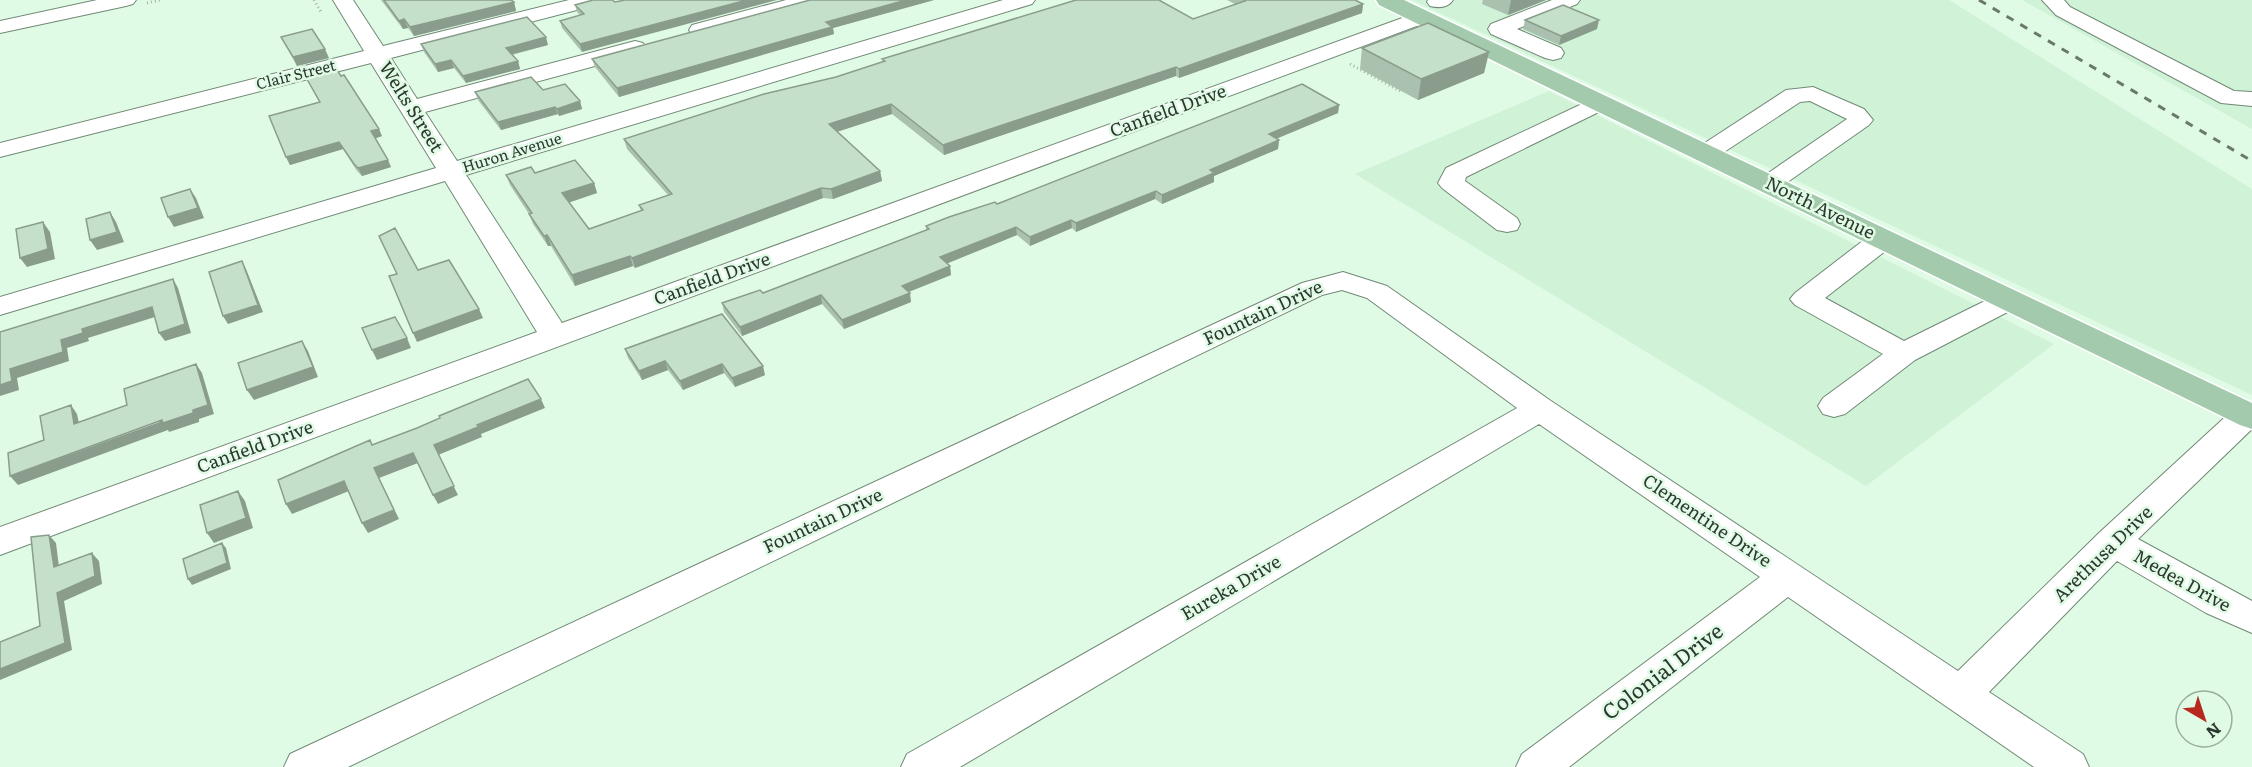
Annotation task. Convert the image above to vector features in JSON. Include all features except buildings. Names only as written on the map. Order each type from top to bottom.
[{"type":"main road","name":"North Avenue","points":[[1387,0],[1435,6],[1601,102],[2249,416]]},
{"type":"street","points":[[0,27],[126,0]]},
{"type":"street","name":"Welts Street","points":[[343,0],[555,336]]},
{"type":"street","name":"Clair Street","points":[[0,150],[593,0]]},
{"type":"street","points":[[679,36],[809,0]]},
{"type":"street","name":"Huron Avenue","points":[[0,306],[1025,0]]},
{"type":"street","points":[[1553,52],[1499,29],[1570,0]]},
{"type":"street","points":[[2052,0],[2063,11],[2229,98],[2252,99]]},
{"type":"street","name":"Canfield Drive","points":[[0,541],[1435,6]]},
{"type":"street","points":[[412,108],[656,42]]},
{"type":"street","points":[[1706,153],[1794,95],[1803,93],[1813,94],[1856,114],[1861,120],[1770,183]]},
{"type":"street","points":[[1507,224],[1451,183],[1455,173],[1601,102]]},
{"type":"street","points":[[1883,239],[1805,299],[1904,353]]},
{"type":"street","name":"Clementine Drive","points":[[1344,281],[1363,285],[1377,292],[1540,409],[2068,767]]},
{"type":"street","name":"Fountain Drive","points":[[305,767],[1312,289],[1344,281]]},
{"type":"street","points":[[1834,406],[1904,353],[2009,300]]},
{"type":"street","name":"Eureka Drive","points":[[922,767],[1540,409]]},
{"type":"street","name":"Arethusa Drive","points":[[1961,694],[2113,542],[2249,416]]},
{"type":"street","name":"Medea Drive","points":[[2113,542],[2252,618]]},
{"type":"street","name":"Colonial Drive","points":[[1537,767],[1789,576]]},
{"type":"path","points":[[1343,61],[1402,92]]},
{"type":"path","points":[[1387,84],[1396,81]]},
{"type":"shaded area","points":[[1412,0],[1949,0],[2252,189],[2252,395]]},
{"type":"shaded area","points":[[2022,0],[2252,0],[2252,129]]},
{"type":"shaded area","points":[[1549,91],[2054,344],[1866,486],[1355,174]]},
{"type":"railway","points":[[1979,0],[2252,161]]}]
